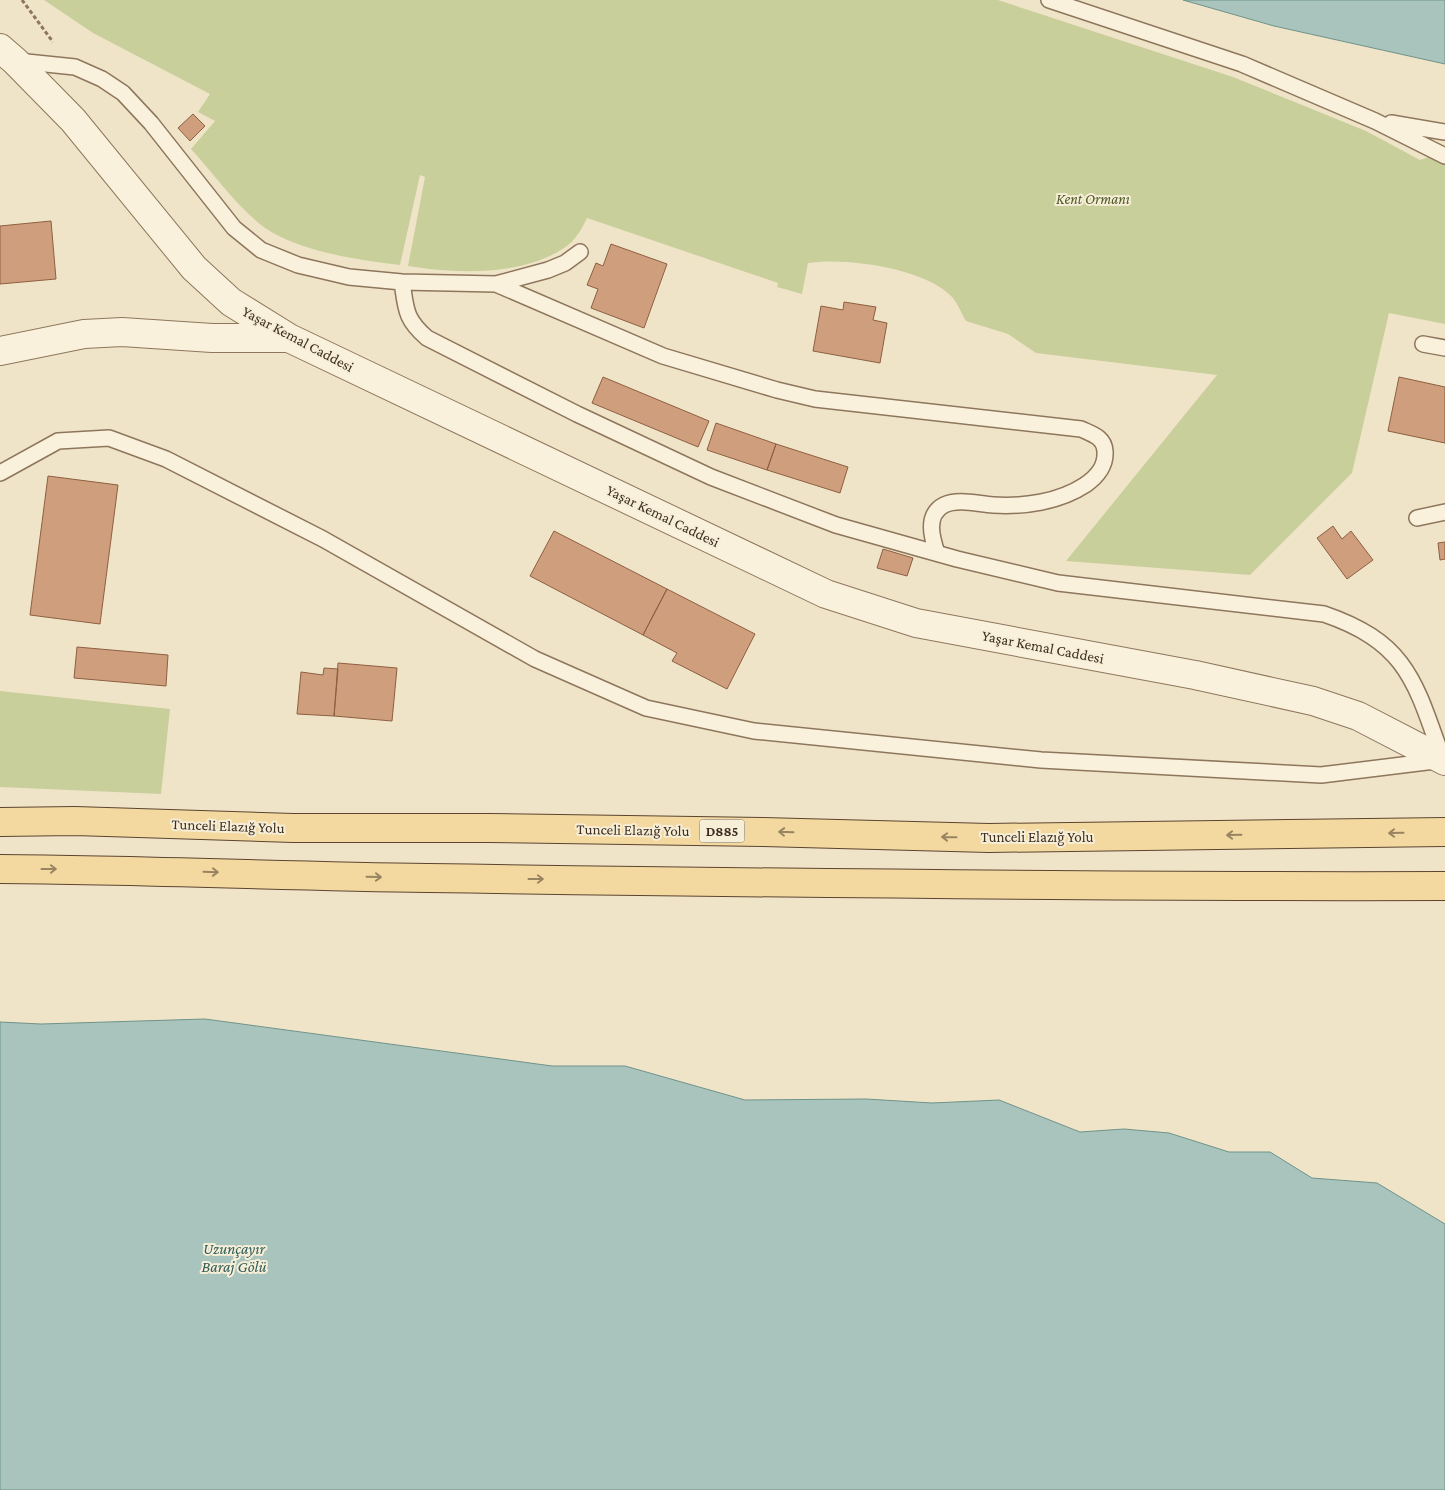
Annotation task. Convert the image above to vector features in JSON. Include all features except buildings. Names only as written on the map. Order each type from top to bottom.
[{"type":"main road","name":"Tunceli Elazığ Yolu","points":[[0,822],[75,821],[293,828],[489,828],[763,832],[989,838],[1445,832]]},
{"type":"main road","points":[[0,869],[154,870],[412,878],[1043,886],[1445,886]]},
{"type":"street","name":"Yaşar Kemal Caddesi","points":[[8,55],[73,120],[194,268],[231,302],[289,338],[826,594],[916,622],[1195,675],[1313,700],[1358,716],[1444,760]]},
{"type":"street","points":[[0,351],[84,334],[122,332],[212,338],[289,338]]},
{"type":"lane","points":[[1049,0],[1242,64],[1375,121],[1445,156]]},
{"type":"lane","points":[[8,55],[75,67],[102,79],[122,93],[151,123],[234,228],[261,250],[298,264],[350,277],[402,282],[496,284],[548,270],[565,263],[580,252]]},
{"type":"lane","points":[[1375,121],[1445,132]]},
{"type":"lane","points":[[0,473],[58,441],[109,438],[166,459],[323,539],[535,659],[646,708],[754,731],[1041,760],[1321,775],[1444,760],[1418,690],[1408,670],[1372,636],[1352,624],[1324,614],[1058,583],[937,553],[836,525],[711,477],[577,414],[427,338],[412,325],[405,304],[402,282]]},
{"type":"lane","points":[[496,284],[663,356],[777,390],[815,398],[1081,429],[1097,436],[1104,446],[1105,460],[1102,470],[1076,491],[1058,498],[1028,505],[994,505],[963,502],[944,505],[933,516],[930,535],[937,553]]},
{"type":"lane","points":[[1423,344],[1445,348]]},
{"type":"lane","points":[[1417,518],[1445,512]]},
{"type":"path","points":[[22,0],[75,67]]},
{"type":"green space","name":"Kent Ormanı","points":[[44,0],[998,0],[1233,77],[1366,131],[1420,160],[1445,151],[1445,324],[1389,313],[1352,473],[1250,575],[1066,561],[1217,375],[1036,353],[1008,334],[966,321],[950,295],[938,286],[903,271],[862,263],[808,263],[802,294],[777,287],[778,283],[587,218],[572,242],[547,257],[529,264],[509,268],[467,271],[408,266],[425,177],[420,175],[400,265],[347,257],[309,248],[275,234],[251,217],[191,149],[215,121],[198,112],[210,94],[93,33]]},
{"type":"green space","points":[[0,691],[170,709],[161,794],[0,787]]},
{"type":"water","points":[[1183,0],[1445,0],[1445,64],[1274,26]]},
{"type":"water","name":"Uzunçayır Baraj Gölü","points":[[205,1019],[552,1066],[625,1066],[745,1100],[866,1099],[932,1103],[999,1100],[1080,1132],[1124,1129],[1169,1133],[1229,1152],[1270,1152],[1312,1178],[1377,1183],[1445,1224],[1445,1490],[0,1490],[0,1022],[41,1024]]}]
